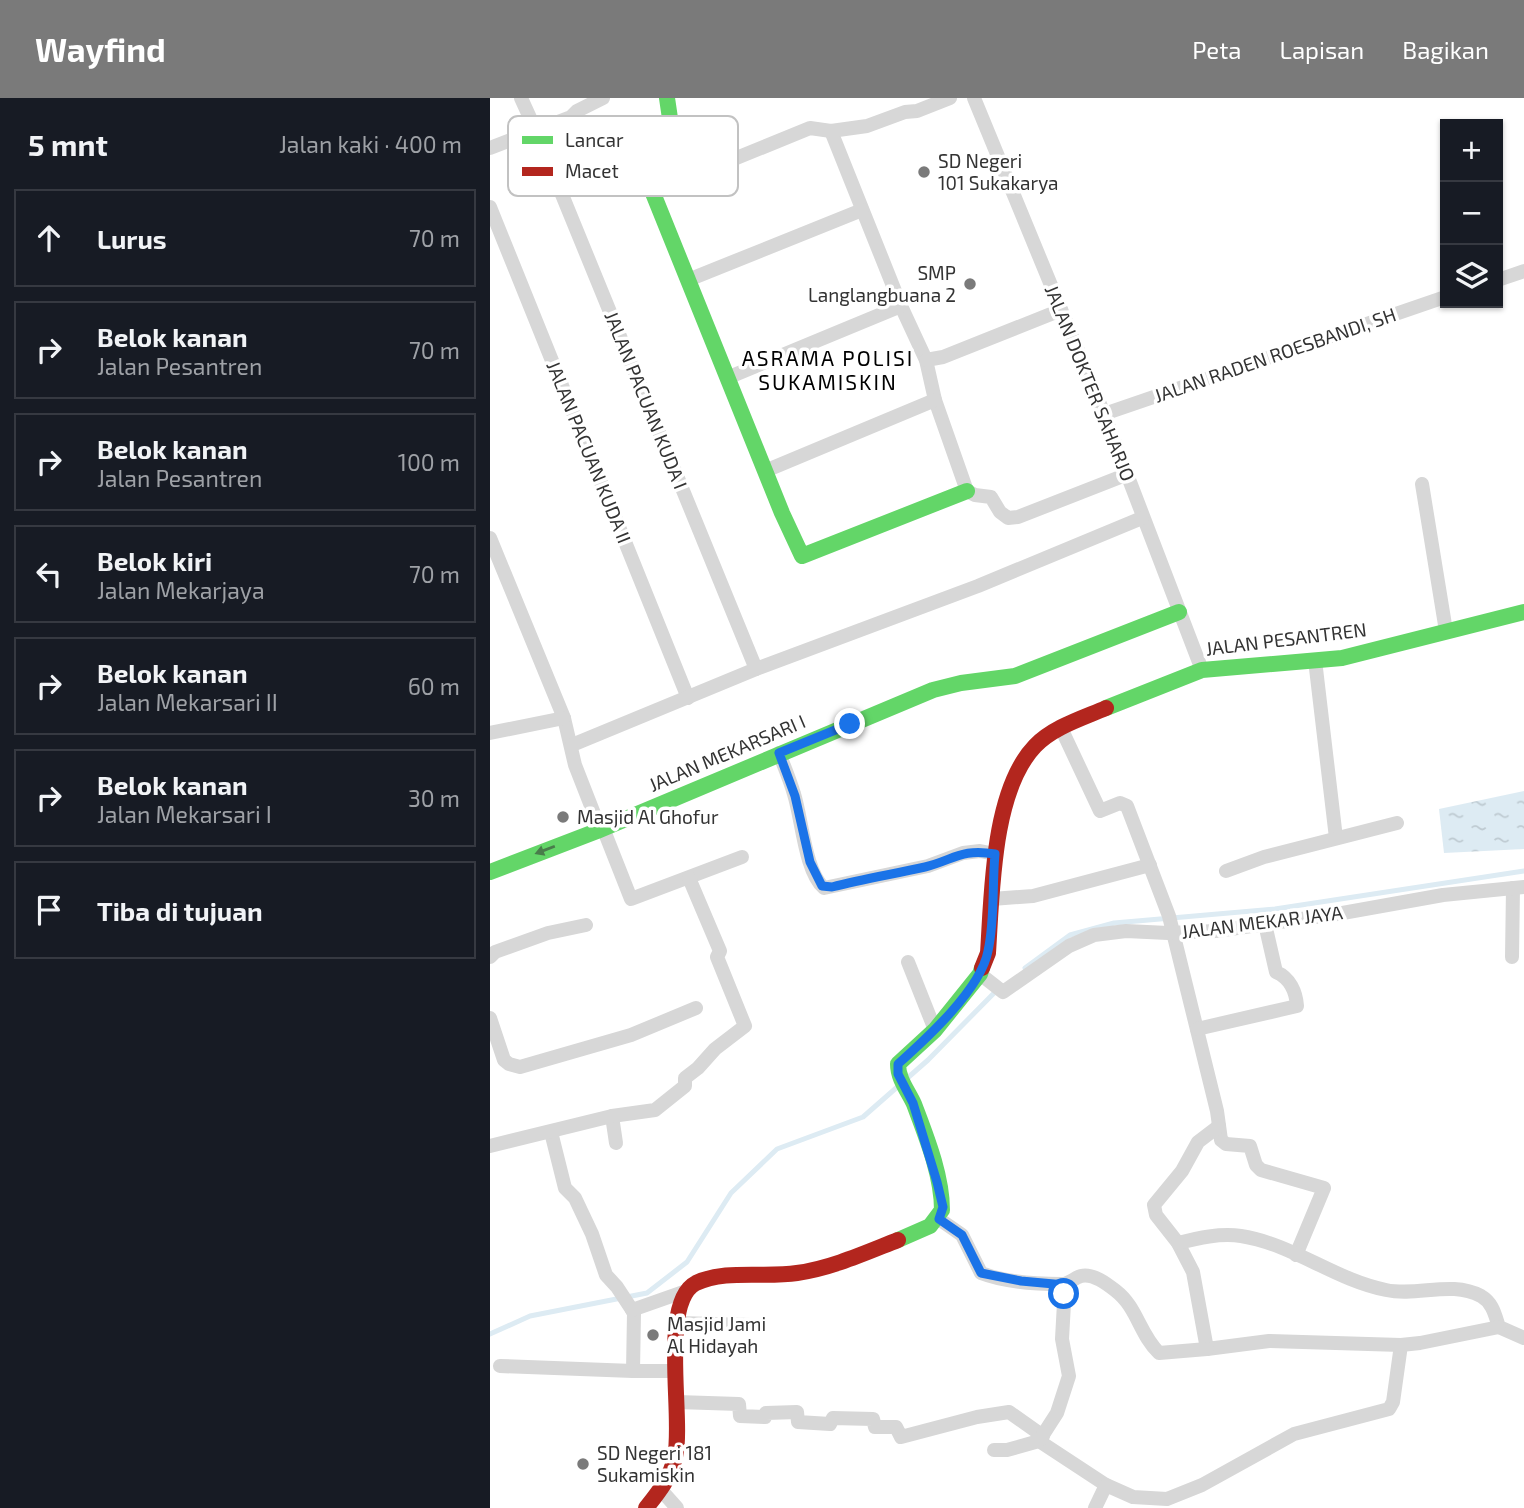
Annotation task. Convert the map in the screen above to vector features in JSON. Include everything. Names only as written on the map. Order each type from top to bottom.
[{"type":"street","name":"JALAN PACUAN KUDA I","points":[[521,98],[529,116]]},
{"type":"street","points":[[572,116],[603,98]]},
{"type":"street","points":[[667,98],[670,116]]},
{"type":"street","points":[[738,157],[810,128],[831,131],[867,126],[950,98]]},
{"type":"street","name":"JALAN DOKTER SAHARJO","points":[[974,98],[1128,474],[1142,518],[1202,670]]},
{"type":"street","points":[[831,131],[901,306],[926,360],[935,400],[967,491],[991,497],[1000,512],[1008,518],[1018,517],[1128,474]]},
{"type":"street","points":[[490,148],[508,141]]},
{"type":"street","name":"JALAN PACUAN KUDA I","points":[[563,196],[756,669]]},
{"type":"street","points":[[655,196],[802,556],[967,491]]},
{"type":"street","name":"JALAN PACUAN KUDA II","points":[[490,207],[688,698]]},
{"type":"street","points":[[688,280],[862,210]]},
{"type":"street","points":[[1503,278],[1524,271]]},
{"type":"street","name":"JALAN RADEN ROESBANDI, SH","points":[[1104,414],[1440,299]]},
{"type":"street","points":[[727,378],[901,306]]},
{"type":"street","points":[[926,360],[943,357],[1061,310]]},
{"type":"street","points":[[765,471],[935,400]]},
{"type":"street","points":[[1422,484],[1446,631]]},
{"type":"street","points":[[572,745],[756,669],[978,586],[1142,518]]},
{"type":"street","points":[[490,538],[564,718],[575,765],[631,899],[741,857]]},
{"type":"street","name":"JALAN MEKARSARI I","points":[[490,872],[601,829],[933,690],[961,683],[1015,676],[1179,612]]},
{"type":"street","name":"JALAN PESANTREN","points":[[939,1219],[943,1207],[913,1103],[898,1074],[898,1064],[991,983],[988,954],[995,854],[1002,818],[1017,774],[1035,746],[1061,728],[1147,690],[1202,670],[1342,658],[1524,612]]},
{"type":"street","points":[[1315,660],[1336,838]]},
{"type":"street","points":[[490,733],[564,718]]},
{"type":"street","points":[[1061,728],[1100,811],[1120,803],[1127,806],[1171,926],[1223,1143],[1250,1146],[1256,1165],[1261,1170],[1324,1188],[1296,1255]]},
{"type":"street","points":[[779,753],[795,796],[810,862],[824,888],[928,866],[962,853],[980,851],[995,854]]},
{"type":"street","points":[[1226,871],[1264,857],[1397,823]]},
{"type":"street","points":[[992,899],[1033,896],[1150,865]]},
{"type":"street","points":[[490,1146],[612,1116],[660,1108],[685,1086],[684,1078],[745,1026],[717,957],[720,951],[689,878]]},
{"type":"street","points":[[1512,957],[1518,887]]},
{"type":"street","name":"JALAN MEKAR JAYA","points":[[991,983],[1003,992],[1069,946],[1094,935],[1171,926],[1216,931],[1443,895],[1518,887]]},
{"type":"street","points":[[1197,1030],[1297,1006],[1291,984],[1285,975],[1276,972],[1265,924]]},
{"type":"street","points":[[490,957],[495,952],[548,933],[586,925]]},
{"type":"street","points":[[908,962],[935,1030]]},
{"type":"street","points":[[490,1018],[504,1060],[520,1067],[631,1035],[696,1008]]},
{"type":"street","points":[[612,1116],[616,1143]]},
{"type":"street","points":[[1207,1349],[1193,1272],[1178,1243],[1162,1223],[1154,1205],[1182,1171],[1198,1142],[1219,1126]]},
{"type":"street","points":[[551,1132],[565,1188],[575,1198],[592,1234],[606,1275],[618,1287],[634,1313],[633,1371]]},
{"type":"street","points":[[630,1306],[686,1291],[696,1284],[716,1277],[805,1272],[926,1228],[939,1219],[962,1235],[981,1273],[1021,1281],[1065,1285],[1081,1276],[1089,1276],[1115,1291],[1130,1303],[1149,1341],[1159,1353],[1269,1341],[1401,1345],[1499,1328],[1524,1338]]},
{"type":"street","points":[[1178,1243],[1208,1236],[1240,1236],[1269,1244],[1349,1280],[1389,1291],[1460,1288],[1482,1297],[1492,1305],[1499,1328]]},
{"type":"street","points":[[994,1450],[1007,1450],[1041,1439],[1057,1413],[1069,1376],[1062,1339],[1065,1285]]},
{"type":"street","points":[[646,1508],[661,1490],[676,1458],[679,1432],[675,1371],[677,1323],[679,1304],[686,1291]]},
{"type":"street","points":[[677,1323],[751,1325]]},
{"type":"street","points":[[677,1402],[739,1404],[740,1416],[765,1417],[766,1413],[797,1412],[798,1422],[830,1424],[834,1418],[873,1419],[875,1427],[895,1427],[901,1437],[976,1417],[1009,1412],[1041,1439],[1106,1485],[1133,1497],[1167,1499],[1202,1485],[1294,1434],[1388,1409],[1393,1402],[1401,1345]]},
{"type":"street","points":[[500,1366],[675,1371]]},
{"type":"street","points":[[1095,1508],[1106,1485]]},
{"type":"street","points":[[661,1490],[677,1508]]},
{"type":"water","points":[[1524,791],[1524,849],[1444,853],[1439,809]]},
{"type":"waterway","points":[[1025,968],[1070,935],[1114,923],[1275,909],[1524,871]]},
{"type":"waterway","points":[[490,1334],[530,1316],[647,1293],[687,1262],[731,1193],[777,1149],[863,1117],[928,1060],[998,989]]},
{"type":"traffic: fast","points":[[667,98],[670,116]]},
{"type":"traffic: fast","points":[[654,196],[782,513],[802,556],[967,491]]},
{"type":"traffic: fast","points":[[490,872],[597,831],[933,690],[961,683],[1015,676],[1179,612]]},
{"type":"traffic: fast","points":[[1106,708],[1202,670],[1342,658],[1524,612]]},
{"type":"traffic: fast","points":[[898,1240],[930,1226],[942,1210],[932,1156],[914,1104],[901,1080],[898,1064],[935,1030],[982,968]]},
{"type":"traffic: jam","points":[[982,968],[988,953],[993,873],[1002,816],[1021,765],[1035,746],[1050,733],[1106,708]]},
{"type":"traffic: jam","points":[[646,1508],[667,1478],[675,1457],[675,1336],[678,1313],[685,1294],[696,1283],[707,1279],[810,1271],[848,1260],[898,1240]]},
{"type":"place","name":"SD Negeri 101 Sukakarya","points":[[924,172]]},
{"type":"place","name":"SMP Langlangbuana 2","points":[[970,284]]},
{"type":"place","name":"Masjid Al Ghofur","points":[[563,817]]},
{"type":"place","name":"Masjid Jami Al Hidayah","points":[[653,1335]]},
{"type":"place","name":"SD Negeri 181 Sukamiskin","points":[[583,1464]]},
{"type":"district","name":"ASRAMA POLISI SUKAMISKIN","points":[[828,371]]},
{"type":"route","points":[[850,724],[779,753],[795,796],[810,862],[824,888],[928,866],[962,853],[980,851],[995,854],[988,954],[980,974],[935,1030],[898,1064],[898,1074],[913,1103],[937,1182],[943,1207],[939,1219],[962,1235],[981,1273],[1021,1281],[1065,1285],[1064,1294]]}]
